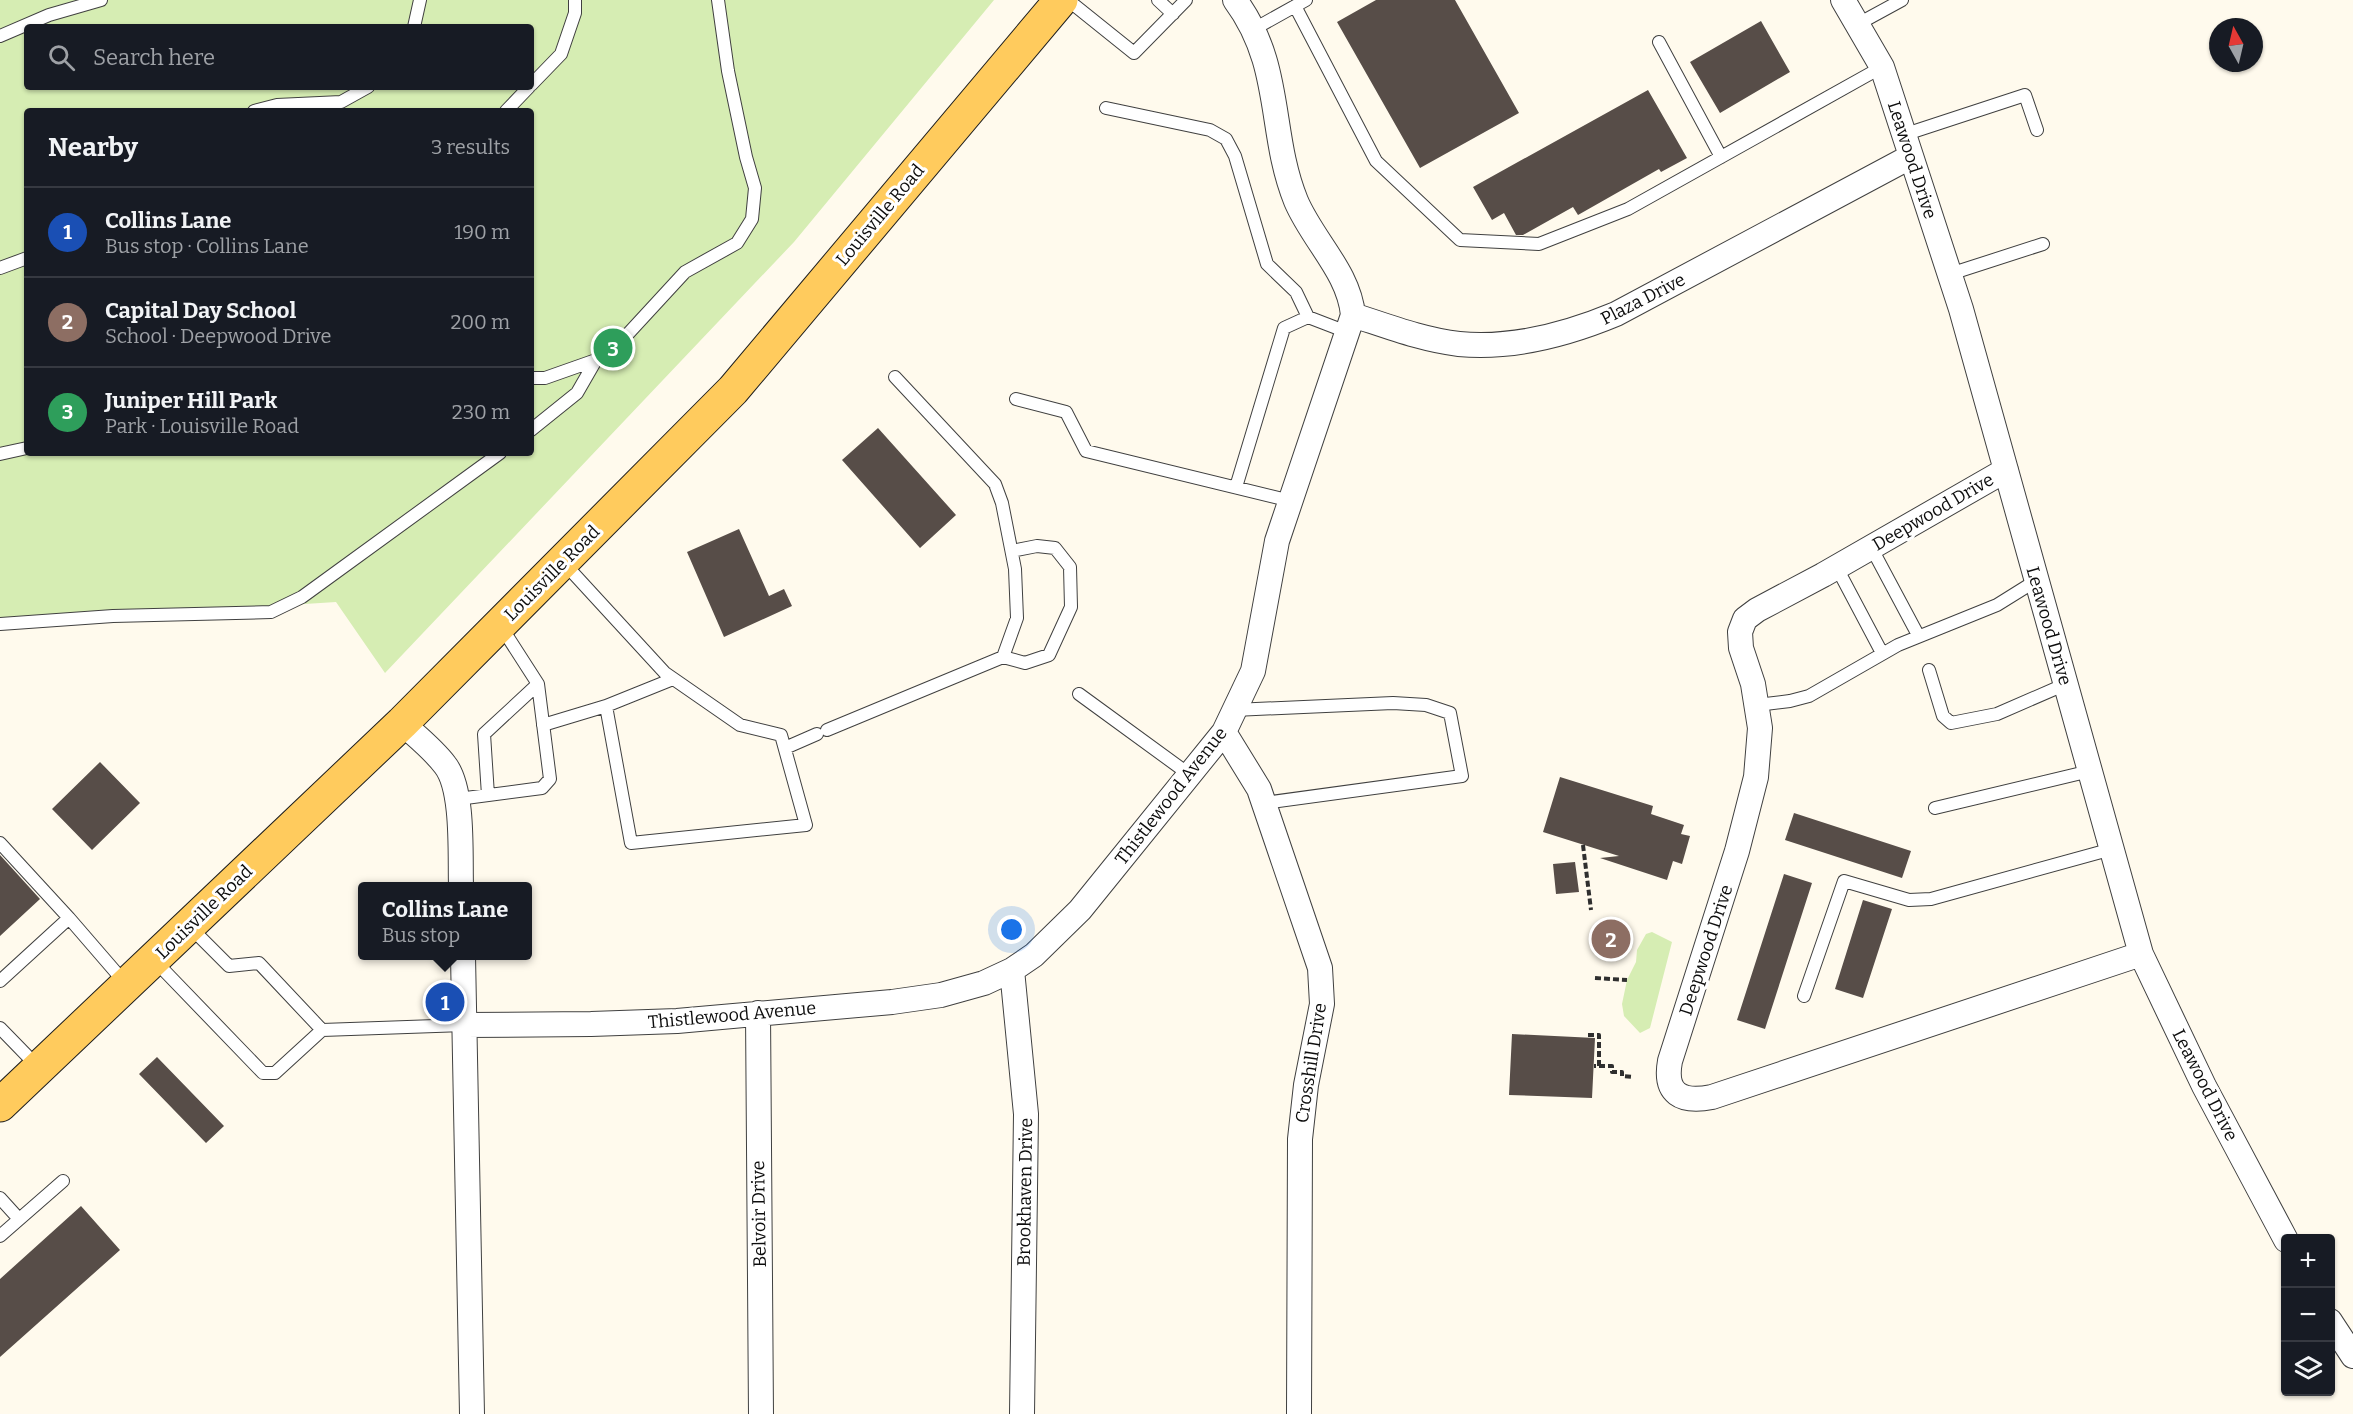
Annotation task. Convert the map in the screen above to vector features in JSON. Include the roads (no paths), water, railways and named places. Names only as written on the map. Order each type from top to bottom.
[{"type":"main road","name":"Louisville Road","points":[[0,1105],[402,723],[733,390],[1061,0]]},
{"type":"street","points":[[1235,0],[1254,29],[1270,74],[1282,147],[1295,198],[1305,222],[1343,278],[1350,296],[1350,324]]},
{"type":"street","name":"Leawood Drive","points":[[1843,0],[1882,68],[1950,274],[2141,954],[2204,1086],[2283,1234]]},
{"type":"street","name":"Plaza Drive","points":[[1350,324],[1458,344],[1476,345],[1529,339],[1586,326],[1616,314],[1906,146]]},
{"type":"street","name":"Thistlewood Avenue","points":[[464,1024],[677,1021],[892,1002],[941,995],[984,983],[1012,970],[1034,956],[1080,910],[1190,776],[1229,721],[1253,671],[1277,541],[1350,324]]},
{"type":"street","name":"Deepwood Drive","points":[[2006,470],[1836,568],[1757,610],[1745,619],[1740,632],[1741,648],[1757,705],[1759,752],[1750,801],[1705,954],[1670,1061],[1669,1083],[1673,1091],[1680,1096],[1700,1100],[1712,1098],[2141,954]]},
{"type":"street","name":"Crosshill Drive","points":[[1229,721],[1259,789],[1320,968],[1322,1004],[1306,1084],[1300,1139],[1299,1414]]},
{"type":"street","points":[[402,723],[446,765],[454,780],[458,799],[461,882]]},
{"type":"street","points":[[463,960],[472,1414]]},
{"type":"street","name":"Brookhaven Drive","points":[[1012,970],[1026,1114],[1022,1414]]},
{"type":"street","name":"Belvoir Drive","points":[[758,1013],[761,1414]]},
{"type":"street","points":[[2335,1327],[2353,1356]]},
{"type":"lane","points":[[28,24],[49,15],[101,0]]},
{"type":"lane","points":[[415,24],[420,0]]},
{"type":"lane","points":[[534,82],[561,54],[575,13],[575,0]]},
{"type":"lane","points":[[534,378],[545,378],[596,360],[626,336],[686,272],[737,243],[752,219],[755,188],[746,158],[728,71],[718,0]]},
{"type":"lane","points":[[1068,0],[1134,53],[1186,0]]},
{"type":"lane","points":[[1158,0],[1173,14]]},
{"type":"lane","points":[[1858,24],[1902,0]]},
{"type":"lane","points":[[1254,29],[1300,3],[1376,161],[1461,240],[1539,244],[1628,209],[1882,68]]},
{"type":"lane","points":[[0,36],[24,26]]},
{"type":"lane","points":[[1659,42],[1721,157]]},
{"type":"lane","points":[[266,108],[277,105],[341,102],[363,90]]},
{"type":"lane","points":[[509,108],[526,90]]},
{"type":"lane","points":[[1906,146],[2025,95],[2037,130]]},
{"type":"lane","points":[[1106,108],[1210,130],[1226,139],[1235,156],[1267,264],[1296,292],[1308,317]]},
{"type":"lane","points":[[1950,274],[2043,244]]},
{"type":"lane","points":[[0,268],[24,259]]},
{"type":"lane","points":[[1236,487],[1284,328],[1308,317],[1350,324]]},
{"type":"lane","points":[[534,428],[577,393],[596,360]]},
{"type":"lane","points":[[895,377],[995,484],[1002,503],[1015,569],[1017,618],[1003,657]]},
{"type":"lane","points":[[1016,399],[1066,412],[1086,451],[1291,501]]},
{"type":"lane","points":[[0,454],[24,449]]},
{"type":"lane","points":[[0,624],[113,616],[271,612],[302,597],[496,456]]},
{"type":"lane","points":[[784,748],[1003,657],[1025,663],[1049,655],[1071,607],[1070,567],[1055,548],[1037,546],[1012,551]]},
{"type":"lane","points":[[1871,547],[1917,635]]},
{"type":"lane","points":[[563,561],[665,673],[740,725],[781,735],[806,825],[631,843],[606,706]]},
{"type":"lane","points":[[1836,568],[1882,653]]},
{"type":"lane","points":[[1757,705],[1809,696],[1917,635],[1997,605],[2037,580]]},
{"type":"lane","points":[[458,799],[542,788],[550,779],[538,684],[500,624]]},
{"type":"lane","points":[[1929,670],[1943,716],[1951,723],[1997,714],[2066,684]]},
{"type":"lane","points":[[543,725],[606,706],[673,679]]},
{"type":"lane","points":[[488,795],[484,734],[538,684]]},
{"type":"lane","points":[[1079,694],[1190,776]]},
{"type":"lane","points":[[1229,721],[1393,703],[1426,705],[1450,713],[1462,776],[1264,803]]},
{"type":"lane","points":[[1935,808],[2090,771]]},
{"type":"lane","points":[[0,843],[69,918],[126,985]]},
{"type":"lane","points":[[1804,996],[1844,881],[1909,900],[1932,899],[2112,849]]},
{"type":"lane","points":[[0,981],[69,918]]},
{"type":"lane","points":[[189,926],[229,966],[258,963],[322,1030]]},
{"type":"lane","points":[[154,960],[263,1073],[275,1073],[322,1030],[464,1024]]},
{"type":"lane","points":[[0,1028],[39,1068]]},
{"type":"lane","points":[[0,1236],[63,1181]]},
{"type":"lane","points":[[0,1198],[19,1219]]},
{"type":"place","name":"Juniper Hill Park","points":[[613,348]]},
{"type":"place","name":"Capital Day School","points":[[1611,939]]},
{"type":"place","name":"Collins Lane","points":[[445,1002]]}]
